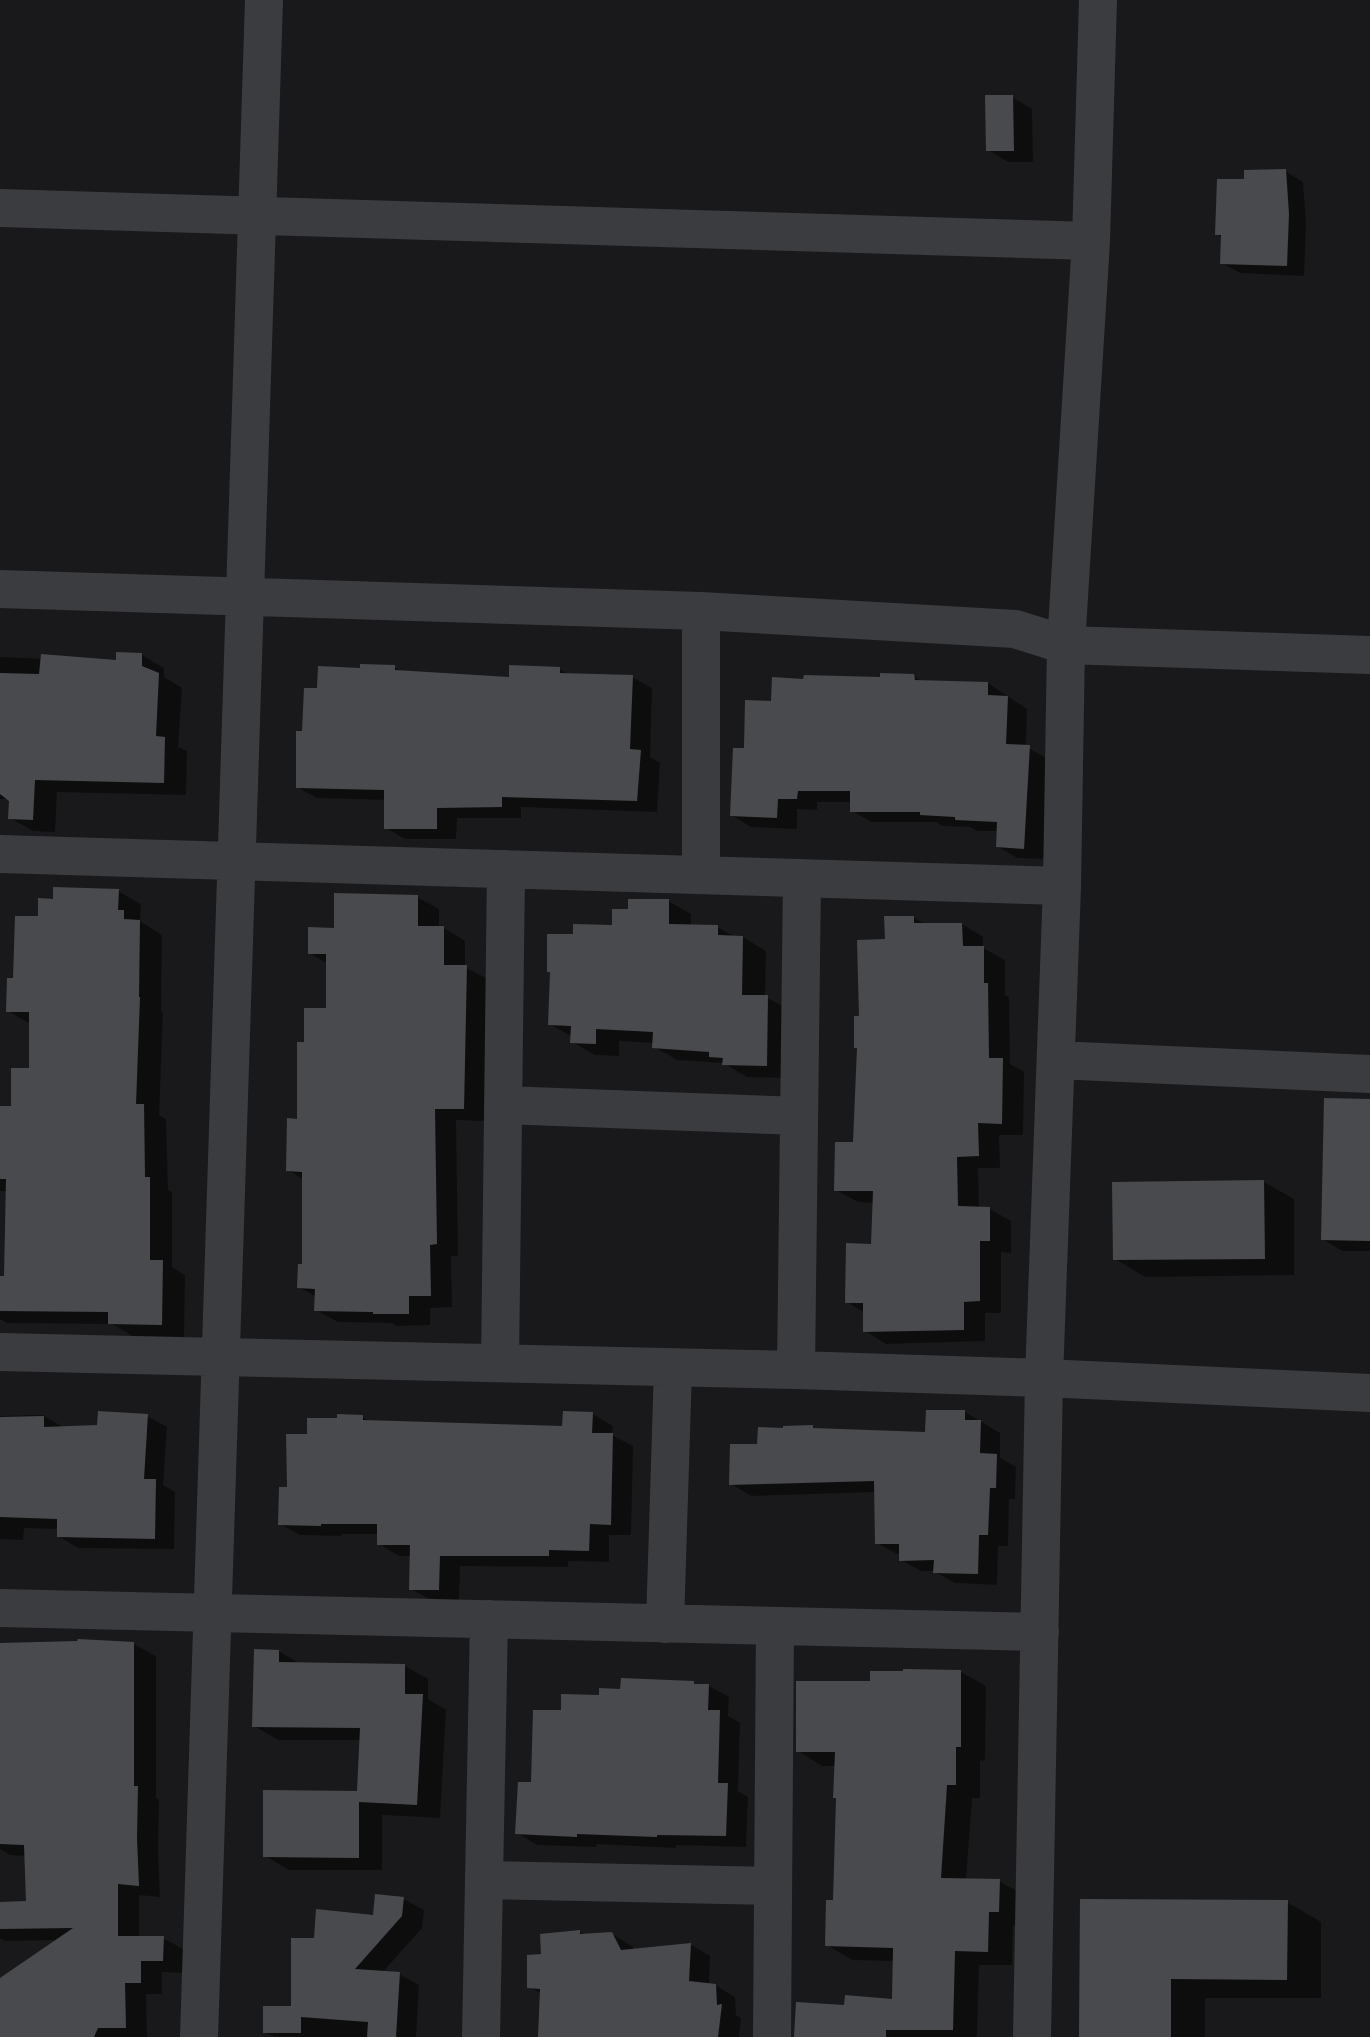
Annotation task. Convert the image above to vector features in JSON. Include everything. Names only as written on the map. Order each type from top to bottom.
[{"type":"street","points":[[199,2037],[264,0]]},
{"type":"street","points":[[1032,2037],[1044,1378],[1062,886],[1066,645],[1091,241],[1098,0]]},
{"type":"street","points":[[0,208],[1091,241]]},
{"type":"street","points":[[0,589],[701,611],[1015,629],[1066,645],[1370,655]]},
{"type":"street","points":[[701,611],[701,875]]},
{"type":"street","points":[[0,854],[1062,886]]},
{"type":"street","points":[[500,1363],[506,869]]},
{"type":"street","points":[[796,1370],[802,878]]},
{"type":"street","points":[[1056,1060],[1370,1074]]},
{"type":"street","points":[[503,1105],[799,1116]]},
{"type":"street","points":[[0,1352],[796,1370],[1370,1393]]},
{"type":"street","points":[[665,1624],[673,1368]]},
{"type":"street","points":[[0,1608],[1041,1632]]},
{"type":"street","points":[[481,2037],[489,1619]]},
{"type":"street","points":[[772,2037],[775,1626]]},
{"type":"street","points":[[484,1881],[773,1886]]},
{"type":"building","points":[[985,95],[1013,95],[1014,151],[986,151]]},
{"type":"building","points":[[1286,169],[1289,214],[1287,266],[1220,264],[1221,235],[1215,235],[1217,179],[1244,179],[1244,170]]},
{"type":"building","points":[[116,652],[142,653],[142,666],[159,673],[156,736],[165,737],[164,783],[35,780],[33,820],[8,819],[9,801],[0,794],[0,673],[39,674],[41,654],[116,660]]},
{"type":"building","points":[[360,664],[395,665],[395,670],[509,677],[509,665],[560,667],[560,673],[633,675],[630,749],[641,750],[637,801],[502,797],[502,807],[437,808],[437,829],[384,829],[384,790],[296,788],[296,731],[302,731],[304,688],[317,688],[318,666],[360,668]]},
{"type":"building","points":[[880,673],[914,674],[915,680],[988,682],[988,695],[1008,696],[1006,744],[1030,745],[1024,849],[996,847],[997,822],[955,820],[955,817],[920,815],[920,812],[850,812],[850,791],[798,791],[797,799],[778,799],[777,818],[730,816],[733,748],[744,748],[745,700],[771,701],[772,677],[880,677]]},
{"type":"building","points":[[53,887],[119,889],[118,910],[124,910],[124,919],[140,920],[136,1104],[144,1104],[145,1177],[150,1177],[150,1260],[163,1260],[162,1325],[108,1324],[108,1312],[0,1311],[0,1276],[4,1276],[6,1179],[0,1179],[0,1106],[11,1106],[11,1068],[29,1068],[29,1012],[6,1012],[7,978],[13,978],[15,916],[38,916],[38,898],[53,899]]},
{"type":"building","points":[[334,893],[418,895],[418,926],[444,926],[444,965],[467,965],[464,1109],[435,1109],[437,1244],[430,1245],[431,1296],[409,1296],[409,1314],[314,1311],[315,1289],[297,1288],[298,1264],[302,1264],[302,1172],[286,1171],[287,1118],[297,1119],[297,1042],[304,1042],[304,1008],[326,1008],[326,954],[308,954],[308,927],[334,928]]},
{"type":"building","points":[[628,899],[669,899],[669,924],[718,925],[718,935],[743,936],[742,995],[768,995],[767,1066],[722,1065],[723,1058],[709,1057],[709,1052],[652,1048],[653,1032],[596,1029],[596,1044],[570,1043],[571,1026],[548,1025],[550,972],[547,972],[547,934],[573,934],[573,924],[612,925],[612,909],[628,909]]},
{"type":"building","points":[[884,916],[914,916],[914,923],[962,923],[963,946],[984,946],[984,983],[988,983],[989,1058],[1003,1058],[1002,1124],[978,1123],[979,1156],[957,1157],[958,1206],[990,1207],[990,1241],[980,1241],[980,1301],[964,1302],[964,1330],[863,1332],[863,1303],[845,1303],[846,1243],[871,1244],[873,1191],[834,1191],[835,1142],[853,1142],[857,1048],[854,1048],[854,1016],[859,1016],[857,940],[885,939]]},
{"type":"building","points":[[1324,1098],[1370,1099],[1370,1241],[1321,1240]]},
{"type":"building","points":[[1264,1180],[1265,1259],[1113,1260],[1112,1182]]},
{"type":"building","points":[[926,1410],[965,1410],[965,1420],[981,1420],[980,1453],[997,1454],[996,1488],[990,1488],[988,1535],[979,1535],[978,1574],[933,1573],[934,1560],[899,1561],[899,1544],[875,1544],[874,1481],[729,1485],[730,1444],[757,1444],[758,1427],[813,1425],[813,1428],[925,1432]]},
{"type":"building","points":[[98,1411],[148,1414],[144,1479],[156,1479],[155,1539],[57,1537],[57,1519],[0,1517],[0,1417],[44,1416],[44,1427],[97,1425]]},
{"type":"building","points":[[563,1411],[593,1412],[592,1433],[613,1433],[611,1525],[590,1524],[589,1551],[549,1550],[549,1556],[440,1556],[439,1590],[409,1590],[410,1545],[377,1545],[377,1524],[278,1525],[279,1487],[287,1487],[286,1434],[307,1434],[307,1418],[337,1418],[337,1414],[363,1415],[363,1420],[562,1426]]},
{"type":"building","points":[[78,1639],[134,1642],[134,1786],[138,1786],[139,1886],[118,1884],[118,1936],[164,1936],[163,1961],[141,1961],[141,1983],[125,1983],[126,2028],[98,2028],[94,2037],[0,2037],[0,1978],[73,1928],[0,1929],[0,1902],[26,1901],[24,1845],[0,1844],[0,1643]]},
{"type":"building","points":[[254,1649],[279,1650],[279,1662],[405,1664],[405,1694],[423,1694],[417,1805],[359,1802],[359,1858],[263,1857],[263,1790],[357,1791],[360,1728],[252,1727]]},
{"type":"building","points":[[961,1670],[961,1747],[956,1747],[956,1785],[947,1785],[941,1878],[1000,1879],[999,1912],[989,1912],[988,1952],[955,1951],[953,2030],[886,2030],[886,2037],[794,2037],[796,2002],[844,2005],[845,1995],[892,1999],[893,1948],[825,1946],[826,1900],[833,1900],[835,1752],[796,1752],[796,1681],[870,1681],[870,1671]]},
{"type":"building","points":[[621,1678],[709,1684],[708,1710],[720,1710],[718,1783],[728,1783],[726,1836],[577,1834],[577,1837],[515,1834],[518,1782],[531,1782],[533,1710],[561,1710],[561,1694],[599,1695],[599,1688],[620,1689]]},
{"type":"building","points":[[375,1894],[404,1897],[402,1916],[355,1969],[400,1972],[396,2037],[367,2037],[368,2022],[301,2017],[301,2033],[263,2033],[263,2006],[291,2006],[291,1938],[314,1938],[316,1909],[373,1915]]},
{"type":"building","points":[[1080,1899],[1288,1900],[1287,1980],[1171,1979],[1171,2037],[1079,2037]]},
{"type":"building","points":[[580,1930],[580,1934],[612,1932],[621,1950],[691,1943],[689,1981],[716,1984],[717,2005],[722,2004],[718,2037],[538,2037],[540,1989],[527,1988],[527,1955],[541,1954],[540,1934]]}]
